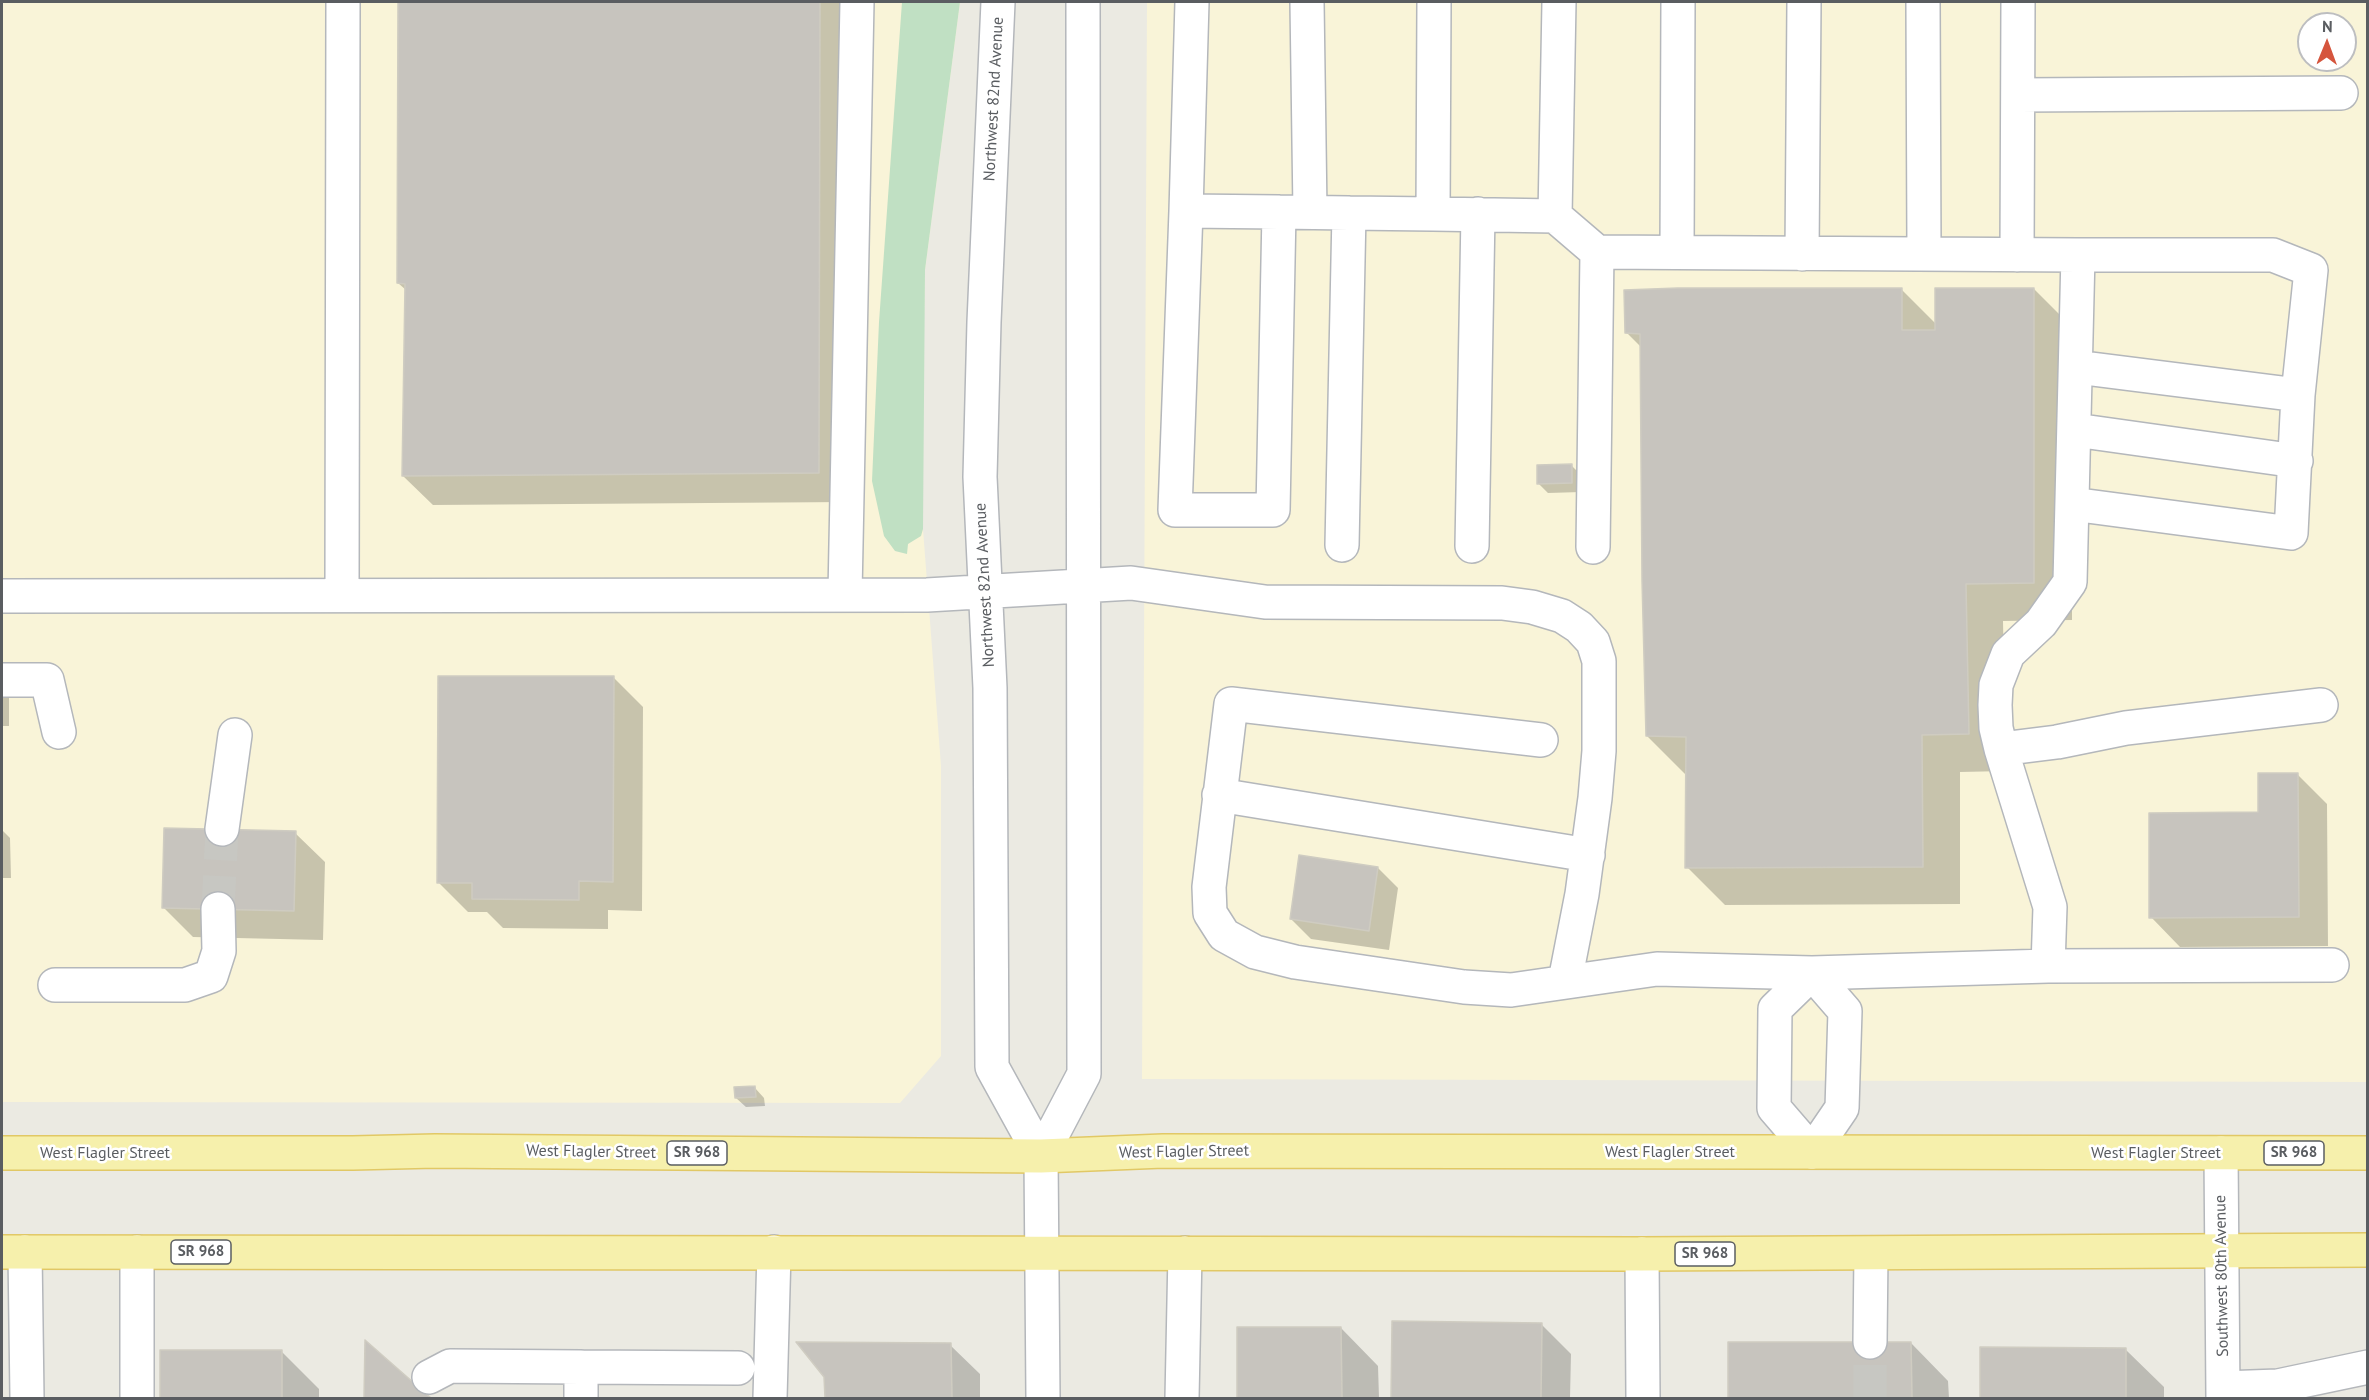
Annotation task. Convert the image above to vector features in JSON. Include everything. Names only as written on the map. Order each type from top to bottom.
[{"type":"main road","name":"West Flagler Street","points":[[2,1153],[435,1151],[1041,1156],[1163,1151],[2367,1153]]},
{"type":"main road","name":"SR 968","points":[[13,1252],[1871,1254],[2367,1250]]},
{"type":"street","points":[[342,595],[343,2]]},
{"type":"street","points":[[845,593],[856,2]]},
{"type":"street","name":"Northwest 82nd Avenue","points":[[998,2],[982,376],[980,477],[990,688],[992,1067],[1041,1156],[1043,1398]]},
{"type":"street","name":"Northwest 82nd Avenue","points":[[1041,1156],[1084,1074],[1083,2]]},
{"type":"street","points":[[1192,2],[1175,510],[1273,510],[1307,2]]},
{"type":"street","points":[[1433,214],[1434,2]]},
{"type":"street","points":[[1555,216],[1559,2]]},
{"type":"street","points":[[1677,2],[1677,252]]},
{"type":"street","points":[[1802,254],[1804,2]]},
{"type":"street","points":[[1923,2],[1924,254]]},
{"type":"street","points":[[2017,255],[2018,2]]},
{"type":"street","points":[[2019,95],[2341,93]]},
{"type":"street","points":[[1186,211],[1555,216],[1597,252],[2274,255],[2311,270],[2298,395],[2291,533],[2072,504]]},
{"type":"street","points":[[1342,545],[1349,213]]},
{"type":"street","points":[[1472,546],[1478,214]]},
{"type":"street","points":[[1593,547],[1597,252]]},
{"type":"street","points":[[2048,966],[2050,907],[2001,749],[1996,728],[1996,685],[2008,654],[2041,623],[2070,582],[2078,255]]},
{"type":"street","points":[[2076,367],[2298,395]]},
{"type":"street","points":[[2074,430],[2296,461]]},
{"type":"street","points":[[2,596],[985,593],[1131,582],[1265,602],[1502,603],[1532,607],[1562,616],[1579,627],[1593,642],[1599,661],[1599,751],[1588,855],[1565,981]]},
{"type":"street","points":[[2,680],[47,680],[59,732]]},
{"type":"street","points":[[1541,740],[1231,704],[1209,887],[1210,913],[1224,935],[1255,952],[1295,962],[1453,985],[1511,990],[1657,969],[1812,973],[2048,966],[2332,966]]},
{"type":"street","points":[[2001,749],[2057,742],[2126,728],[2321,705]]},
{"type":"street","points":[[222,829],[235,735]]},
{"type":"street","points":[[1219,795],[1588,855]]},
{"type":"street","points":[[55,985],[185,985],[211,976],[219,951],[218,909]]},
{"type":"street","points":[[1812,973],[1845,1011],[1842,1108],[1812,1152],[1774,1108],[1775,1009],[1812,973]]},
{"type":"street","name":"Southwest 80th Avenue","points":[[2221,1154],[2223,1393]]},
{"type":"street","points":[[13,1252],[27,1398]]},
{"type":"street","points":[[137,1252],[137,1398]]},
{"type":"street","points":[[770,1398],[774,1252]]},
{"type":"street","points":[[1182,1398],[1185,1252]]},
{"type":"street","points":[[1642,1254],[1643,1398]]},
{"type":"street","points":[[1870,1342],[1871,1254]]},
{"type":"street","points":[[429,1377],[450,1366],[581,1383],[738,1368]]},
{"type":"street","points":[[2223,1393],[2278,1386],[2367,1366]]},
{"type":"shaded area","points":[[2,2],[960,2],[925,270],[923,365],[923,529],[941,766],[941,1056],[900,1103],[2,1102]]},
{"type":"shaded area","points":[[1147,2],[2367,2],[2367,1082],[1142,1079]]},
{"type":"green space","points":[[902,2],[960,2],[925,270],[923,529],[921,536],[908,544],[907,554],[895,551],[884,536],[872,481],[879,322]]},
{"type":"building","points":[[398,2],[820,2],[819,473],[402,476],[405,284],[397,283]]},
{"type":"building","points":[[1902,288],[1902,330],[1935,330],[1935,288],[2034,288],[2034,583],[1966,584],[1969,734],[1922,735],[1923,867],[1685,868],[1686,737],[1646,736],[1640,334],[1625,333],[1624,290]]},
{"type":"building","points":[[1572,464],[1572,483],[1537,484],[1537,465]]},
{"type":"building","points":[[438,676],[614,676],[613,882],[579,881],[579,900],[472,899],[472,883],[437,883]]},
{"type":"building","points":[[2258,773],[2298,773],[2299,917],[2149,918],[2149,813],[2258,812]]},
{"type":"building","points":[[164,828],[296,831],[294,911],[162,908]]},
{"type":"building","points":[[1299,855],[1378,867],[1369,931],[1290,919]]},
{"type":"building","points":[[755,1086],[756,1097],[735,1098],[734,1087]]},
{"type":"building","points":[[1392,1321],[1542,1323],[1541,1398],[1391,1398]]},
{"type":"building","points":[[1237,1327],[1341,1327],[1342,1398],[1237,1398]]},
{"type":"building","points":[[365,1340],[431,1398],[364,1398]]},
{"type":"building","points":[[796,1342],[951,1343],[952,1398],[825,1398],[824,1377]]},
{"type":"building","points":[[1728,1342],[1911,1342],[1912,1398],[1728,1398]]},
{"type":"building","points":[[1980,1347],[2126,1348],[2126,1398],[1980,1398]]},
{"type":"building","points":[[160,1350],[282,1350],[282,1398],[160,1398]]},
{"type":"tunnel","points":[[218,909],[222,829]]},
{"type":"tunnel","points":[[1870,1342],[1870,1398]]}]
